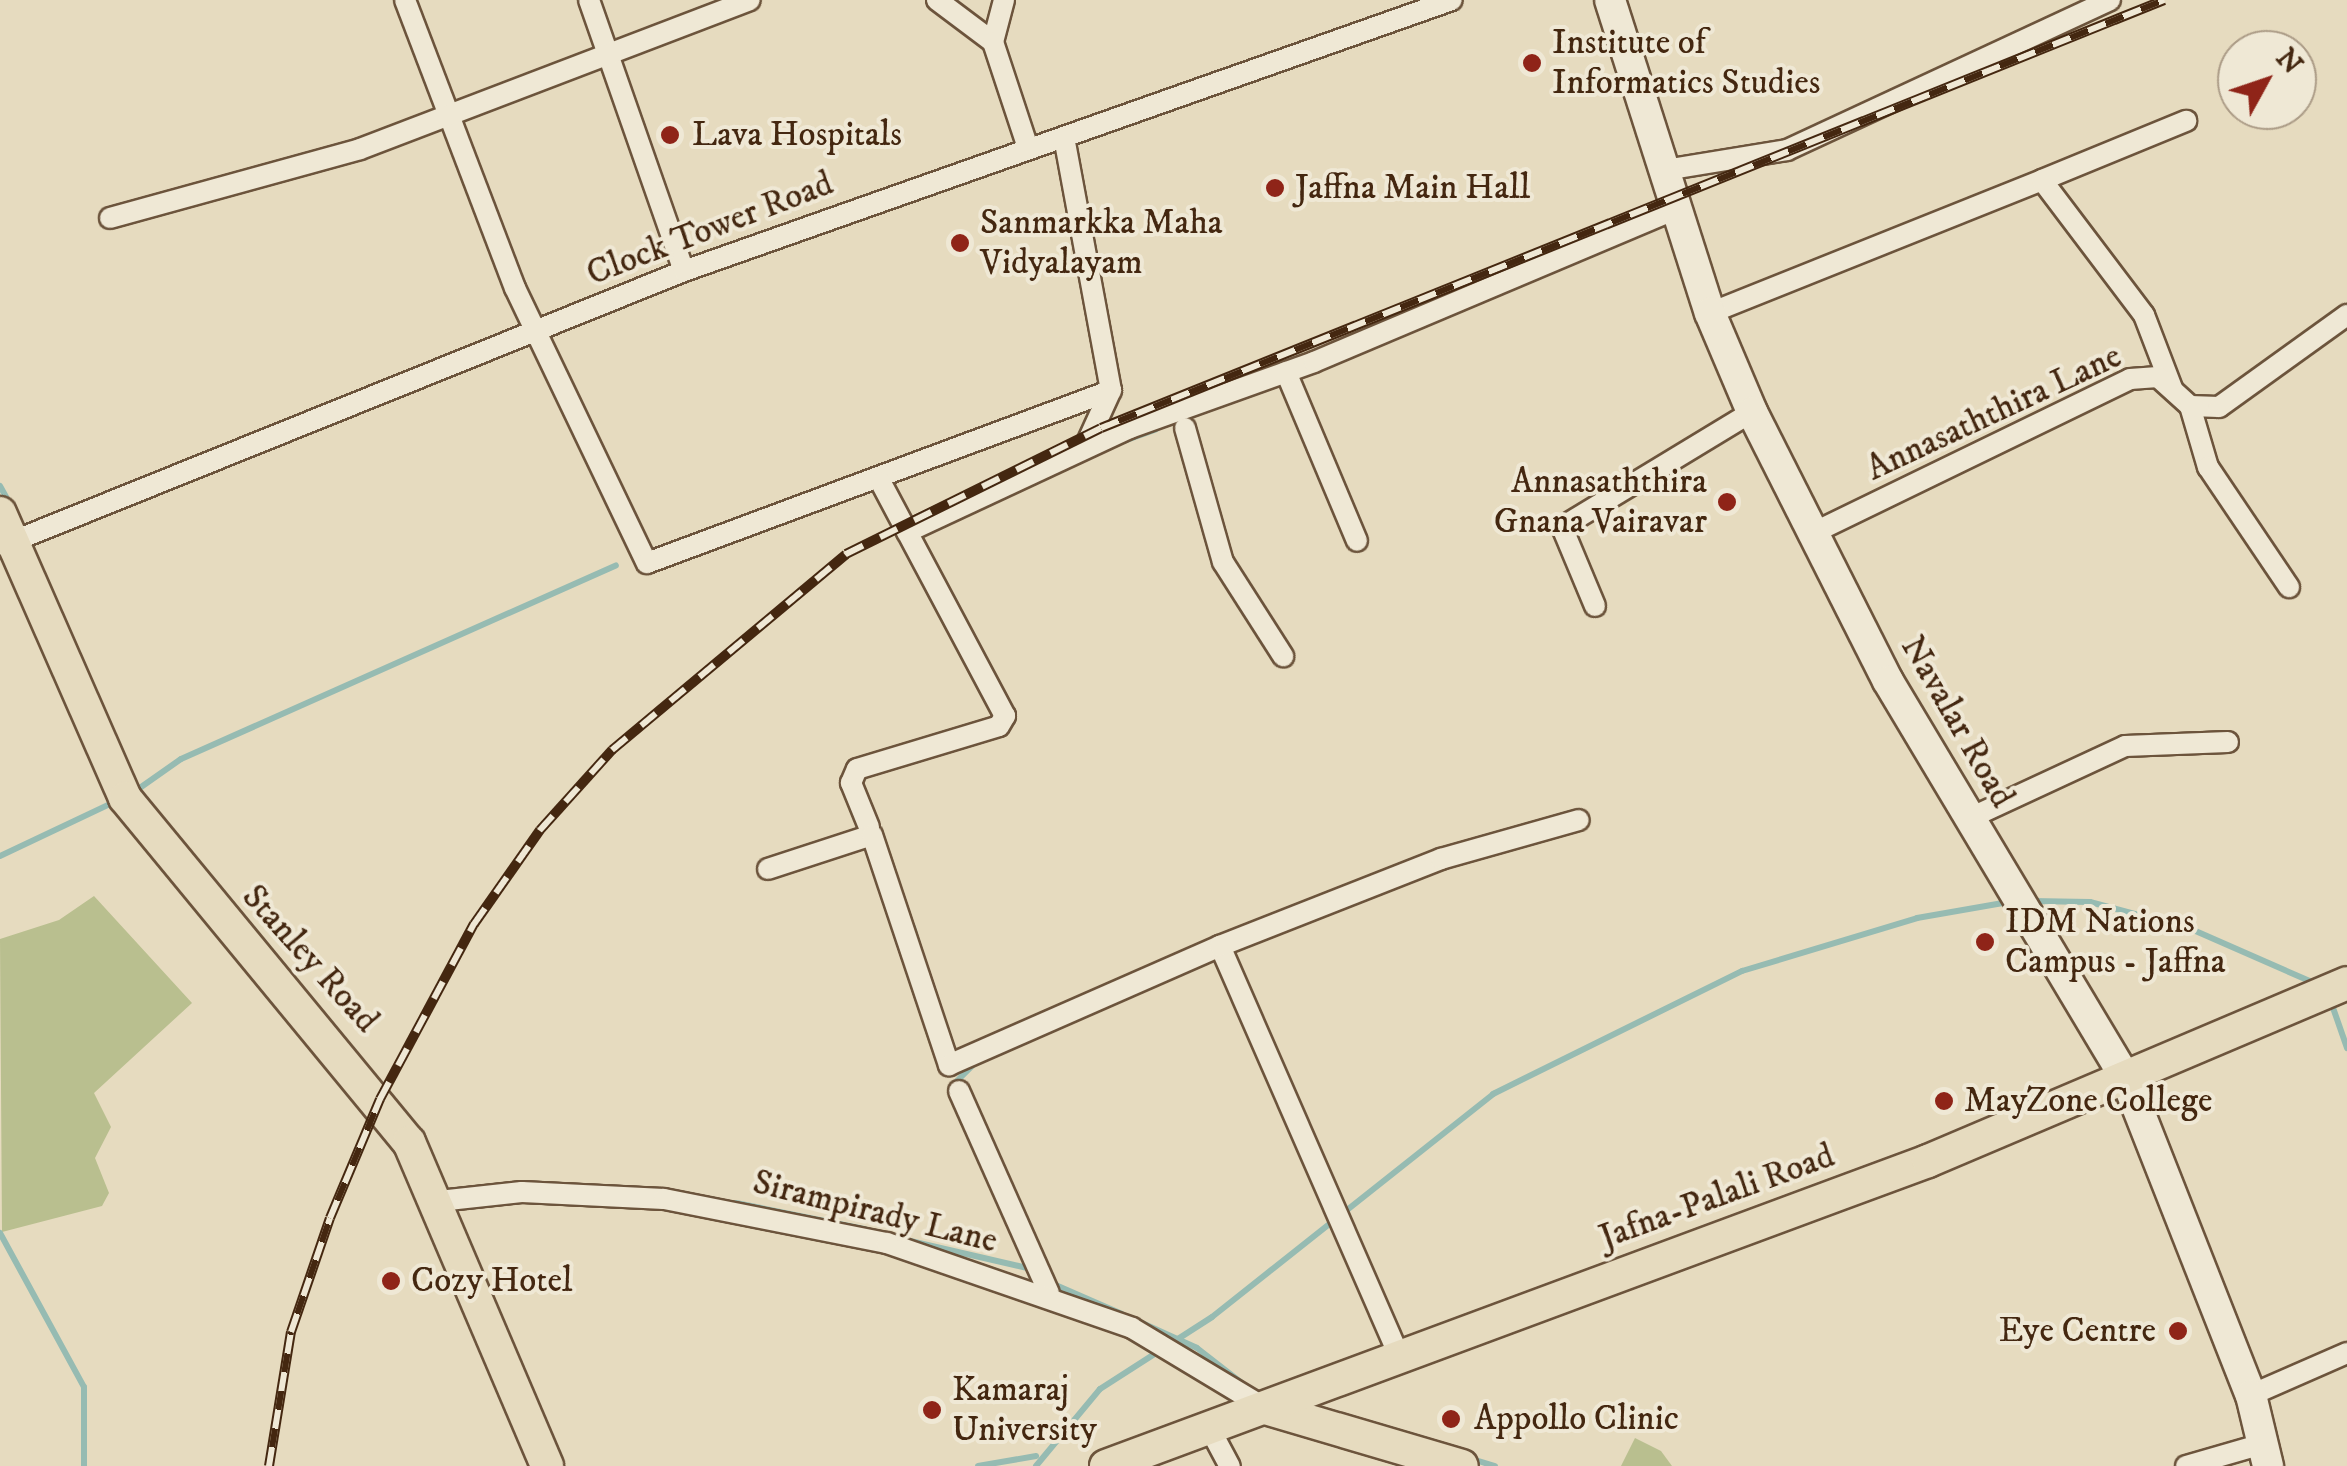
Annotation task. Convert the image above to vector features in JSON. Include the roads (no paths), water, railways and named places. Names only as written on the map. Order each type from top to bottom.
[{"type":"main road","name":"Stanley Road","points":[[4,533],[125,798],[380,1099],[439,1201],[547,1466]]},
{"type":"main road","name":"Jafna-Palali Road","points":[[1106,1466],[1211,1431],[1399,1355],[2127,1081],[2347,982]]},
{"type":"main road","points":[[1265,1408],[1462,1466]]},
{"type":"street","points":[[404,0],[446,120],[535,332],[648,563],[882,482],[1112,390]]},
{"type":"street","points":[[589,0],[684,271]]},
{"type":"street","points":[[110,218],[446,120],[750,0]]},
{"type":"street","points":[[937,0],[993,42]]},
{"type":"street","points":[[1004,0],[993,42],[1028,148]]},
{"type":"street","name":"Clock Tower Road","points":[[4,533],[535,332],[684,271],[1452,0]]},
{"type":"street","name":"Navalar Road","points":[[1610,0],[1710,313],[1752,412],[1813,532],[1970,818],[2127,1081],[2251,1396],[2265,1455]]},
{"type":"street","points":[[1665,170],[1787,150],[2110,0]]},
{"type":"street","points":[[1710,313],[2186,121]]},
{"type":"street","points":[[1064,136],[1112,390],[1083,450]]},
{"type":"street","points":[[2042,180],[2144,314],[2172,388]]},
{"type":"street","points":[[907,532],[1083,450],[1286,372],[1678,208]]},
{"type":"street","points":[[2289,587],[2208,467],[2190,406],[2219,407],[2347,315]]},
{"type":"street","points":[[1286,372],[1357,541]]},
{"type":"street","name":"Annasaththira Lane","points":[[1813,532],[2130,379],[2158,377],[2190,406]]},
{"type":"street","points":[[1596,606],[1562,528],[1752,412]]},
{"type":"street","points":[[1184,428],[1223,562],[1283,656]]},
{"type":"street","points":[[869,826],[850,779],[858,768],[999,726],[1005,716],[882,482]]},
{"type":"street","points":[[1970,818],[2125,746],[2228,742]]},
{"type":"street","points":[[768,869],[872,835],[949,1065],[1220,946],[1441,860],[1579,820]]},
{"type":"street","points":[[1220,946],[1399,1355]]},
{"type":"street","points":[[960,1091],[1048,1294]]},
{"type":"street","name":"Sirampirady Lane","points":[[439,1201],[535,1192],[745,1211],[1048,1294],[1171,1348],[1265,1408]]},
{"type":"street","points":[[2251,1396],[2347,1353]]},
{"type":"street","points":[[1211,1431],[1230,1466]]},
{"type":"street","points":[[2186,1466],[2265,1455]]},
{"type":"waterway","points":[[1121,442],[1156,429]]},
{"type":"waterway","points":[[0,486],[9,502]]},
{"type":"waterway","points":[[134,792],[181,759],[616,565]]},
{"type":"waterway","points":[[0,856],[114,802]]},
{"type":"waterway","points":[[2032,901],[2090,902],[2191,929],[2314,983]]},
{"type":"waterway","points":[[1036,1466],[1100,1389],[1212,1317],[1493,1094],[1742,971],[1917,918],[2009,902]]},
{"type":"waterway","points":[[913,927],[937,1009]]},
{"type":"waterway","points":[[2331,1002],[2347,1048]]},
{"type":"waterway","points":[[954,1084],[974,1064]]},
{"type":"waterway","points":[[736,1203],[865,1229]]},
{"type":"waterway","points":[[0,1233],[84,1387],[84,1466]]},
{"type":"waterway","points":[[906,1240],[1032,1269]]},
{"type":"waterway","points":[[1051,1283],[1122,1314]]},
{"type":"waterway","points":[[1142,1323],[1197,1348],[1242,1383]]},
{"type":"waterway","points":[[978,1466],[1036,1456]]},
{"type":"waterway","points":[[1472,1459],[1495,1466]]},
{"type":"railway","points":[[269,1466],[291,1332],[330,1218],[380,1099],[474,924],[540,830],[612,750],[846,554],[1101,428],[2164,0]]},
{"type":"place","name":"Institute of Informatics Studies","points":[[1532,63]]},
{"type":"place","name":"Lava Hospitals","points":[[670,135]]},
{"type":"place","name":"Jaffna Main Hall","points":[[1275,188]]},
{"type":"place","name":"Sanmarkka Maha Vidyalayam","points":[[960,243]]},
{"type":"place","name":"Annasaththira Gnana Vairavar","points":[[1727,502]]},
{"type":"place","name":"IDM Nations Campus - Jaffna","points":[[1985,942]]},
{"type":"place","name":"MayZone College","points":[[1944,1101]]},
{"type":"place","name":"Cozy Hotel","points":[[391,1281]]},
{"type":"place","name":"Eye Centre","points":[[2178,1331]]},
{"type":"place","name":"Kamaraj University","points":[[932,1410]]},
{"type":"place","name":"Appollo Clinic","points":[[1451,1419]]}]
